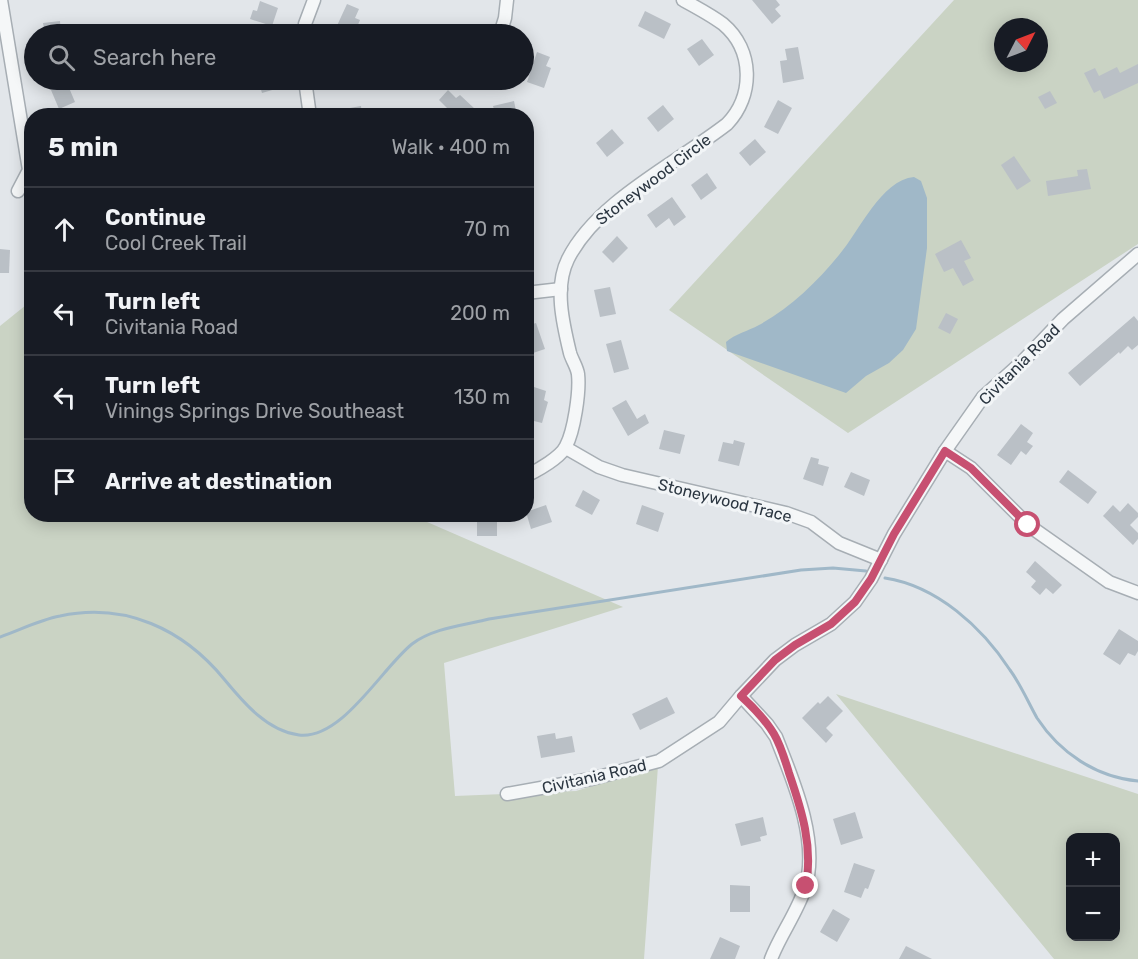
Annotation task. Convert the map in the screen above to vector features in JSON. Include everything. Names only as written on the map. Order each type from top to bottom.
[{"type":"street","points":[[1,0],[24,140]]},
{"type":"street","points":[[305,24],[314,0]]},
{"type":"street","points":[[502,24],[507,0]]},
{"type":"street","name":"Stoneywood Circle","points":[[566,448],[577,404],[578,372],[571,356],[564,325],[561,289],[567,261],[581,237],[602,214],[717,132],[740,109],[746,90],[748,70],[741,47],[723,25],[683,0]]},
{"type":"street","points":[[306,90],[309,108]]},
{"type":"street","points":[[18,191],[24,180]]},
{"type":"street","name":"Civitania Road","points":[[507,794],[591,779],[659,761],[719,722],[775,660],[795,645],[831,624],[864,590],[894,534],[945,451],[983,397],[1023,361],[1063,319],[1136,260]]},
{"type":"street","points":[[534,292],[561,289]]},
{"type":"street","points":[[534,472],[545,466],[566,448]]},
{"type":"street","name":"Stoneywood Trace","points":[[566,448],[622,476],[786,513],[812,522],[839,543],[881,560]]},
{"type":"street","points":[[945,451],[971,468],[1028,525],[1109,582],[1138,593]]},
{"type":"street","points":[[741,696],[776,737],[807,833],[809,863],[806,886],[771,959]]},
{"type":"green space","points":[[954,0],[1138,0],[1138,244],[848,433],[669,310]]},
{"type":"green space","points":[[24,307],[24,522],[427,522],[623,607],[444,663],[455,796],[576,791],[658,766],[644,959],[0,959],[0,326]]},
{"type":"green space","points":[[836,694],[1138,794],[1138,959],[1054,959]]},
{"type":"water","points":[[914,177],[921,181],[927,198],[927,248],[916,329],[903,350],[889,363],[866,376],[846,393],[727,351],[726,342],[770,319],[802,294],[839,255],[881,197],[902,180]]},
{"type":"building","points":[[752,0],[776,0],[780,5],[775,9],[781,16],[772,24]]},
{"type":"building","points":[[260,1],[278,8],[273,24],[250,19],[253,10],[257,11]]},
{"type":"building","points":[[347,4],[359,9],[355,18],[360,20],[358,24],[338,24]]},
{"type":"building","points":[[645,11],[671,24],[664,39],[638,26]]},
{"type":"building","points":[[60,21],[60,24],[43,24]]},
{"type":"building","points":[[702,39],[714,55],[699,66],[687,49]]},
{"type":"building","points":[[798,47],[804,79],[783,83],[780,61],[787,60],[785,49]]},
{"type":"building","points":[[537,52],[550,57],[546,66],[551,68],[544,88],[534,84],[534,61]]},
{"type":"building","points":[[1138,64],[1138,83],[1104,99],[1100,90],[1094,93],[1084,73],[1095,68],[1099,76],[1117,67],[1120,73]]},
{"type":"building","points":[[51,90],[70,90],[75,102],[59,108]]},
{"type":"building","points":[[448,90],[456,98],[460,95],[474,108],[447,108],[439,100]]},
{"type":"building","points":[[1050,91],[1057,103],[1045,109],[1038,97]]},
{"type":"building","points":[[778,100],[792,108],[778,134],[764,127]]},
{"type":"building","points":[[514,101],[515,108],[494,108],[493,106]]},
{"type":"building","points":[[663,105],[674,119],[658,132],[647,118]]},
{"type":"building","points":[[612,129],[624,143],[607,157],[596,143]]},
{"type":"building","points":[[755,139],[766,152],[750,166],[739,153]]},
{"type":"building","points":[[1014,156],[1031,181],[1017,190],[1001,165]]},
{"type":"building","points":[[1087,169],[1091,189],[1048,196],[1046,181],[1078,176],[1077,170]]},
{"type":"building","points":[[707,173],[717,188],[701,200],[691,185]]},
{"type":"building","points":[[672,197],[686,217],[674,226],[669,218],[656,228],[647,215]]},
{"type":"building","points":[[617,236],[628,248],[613,263],[602,252]]},
{"type":"building","points":[[961,240],[971,258],[964,261],[974,280],[963,286],[953,268],[944,272],[935,254]]},
{"type":"building","points":[[0,249],[10,250],[9,273],[0,273]]},
{"type":"building","points":[[610,287],[616,314],[600,317],[594,290]]},
{"type":"building","points":[[946,313],[958,319],[950,334],[938,328]]},
{"type":"building","points":[[1134,316],[1138,321],[1138,345],[1132,350],[1128,346],[1120,354],[1119,352],[1080,386],[1068,373]]},
{"type":"building","points":[[536,323],[545,349],[534,353],[534,324]]},
{"type":"building","points":[[621,340],[629,369],[614,373],[606,344]]},
{"type":"building","points":[[534,387],[546,391],[544,400],[548,402],[542,423],[534,421]]},
{"type":"building","points":[[626,400],[637,419],[645,414],[649,423],[628,436],[612,408]]},
{"type":"building","points":[[1021,424],[1033,433],[1027,442],[1033,446],[1026,455],[1021,451],[1011,465],[997,455]]},
{"type":"building","points":[[664,430],[685,435],[680,454],[659,449]]},
{"type":"building","points":[[734,440],[745,443],[739,466],[718,461],[723,442],[733,444]]},
{"type":"building","points":[[811,457],[819,459],[818,464],[829,467],[823,486],[803,479]]},
{"type":"building","points":[[1068,470],[1097,492],[1088,504],[1059,482]]},
{"type":"building","points":[[851,472],[870,480],[864,496],[844,487]]},
{"type":"building","points":[[583,490],[600,500],[592,515],[575,506]]},
{"type":"building","points":[[1128,503],[1138,513],[1138,517],[1130,525],[1138,533],[1138,539],[1133,545],[1103,516],[1113,505],[1120,512]]},
{"type":"building","points":[[546,505],[552,522],[531,529],[529,522],[534,522],[534,509]]},
{"type":"building","points":[[642,505],[664,513],[658,532],[636,524]]},
{"type":"building","points":[[477,522],[497,522],[497,536],[477,536]]},
{"type":"building","points":[[1035,561],[1062,585],[1053,594],[1046,588],[1040,595],[1031,587],[1036,581],[1026,572]]},
{"type":"building","points":[[1119,629],[1138,641],[1138,651],[1135,656],[1128,653],[1120,665],[1103,654]]},
{"type":"building","points":[[828,696],[843,711],[826,728],[833,735],[826,743],[802,718],[818,702],[820,704]]},
{"type":"building","points":[[667,697],[675,713],[640,730],[632,714]]},
{"type":"building","points":[[555,733],[556,739],[572,736],[575,752],[541,758],[537,736]]},
{"type":"building","points":[[855,812],[863,838],[841,845],[833,819]]},
{"type":"building","points":[[763,817],[767,835],[760,837],[761,841],[741,846],[735,824]]},
{"type":"building","points":[[854,863],[875,870],[868,889],[865,888],[861,898],[844,892]]},
{"type":"building","points":[[730,885],[750,886],[750,912],[730,912]]},
{"type":"building","points":[[833,909],[850,919],[837,942],[820,932]]},
{"type":"building","points":[[720,937],[740,946],[735,959],[710,959]]},
{"type":"building","points":[[906,946],[932,959],[899,959]]},
{"type":"waterway","points":[[0,637],[60,616],[107,613],[130,617],[171,633],[190,646],[208,661],[248,706],[266,722],[276,728],[299,735],[315,734],[345,715],[412,644],[439,631],[489,619],[801,570],[833,568],[866,571]]},
{"type":"waterway","points":[[885,578],[904,582],[923,590],[940,599],[972,624],[999,654],[1046,731],[1068,752],[1094,769],[1123,779],[1138,781]]},
{"type":"route","points":[[806,886],[809,863],[807,833],[783,753],[767,724],[741,696],[775,660],[795,645],[831,624],[855,602],[871,579],[894,534],[945,451],[971,468],[1028,525]]}]
